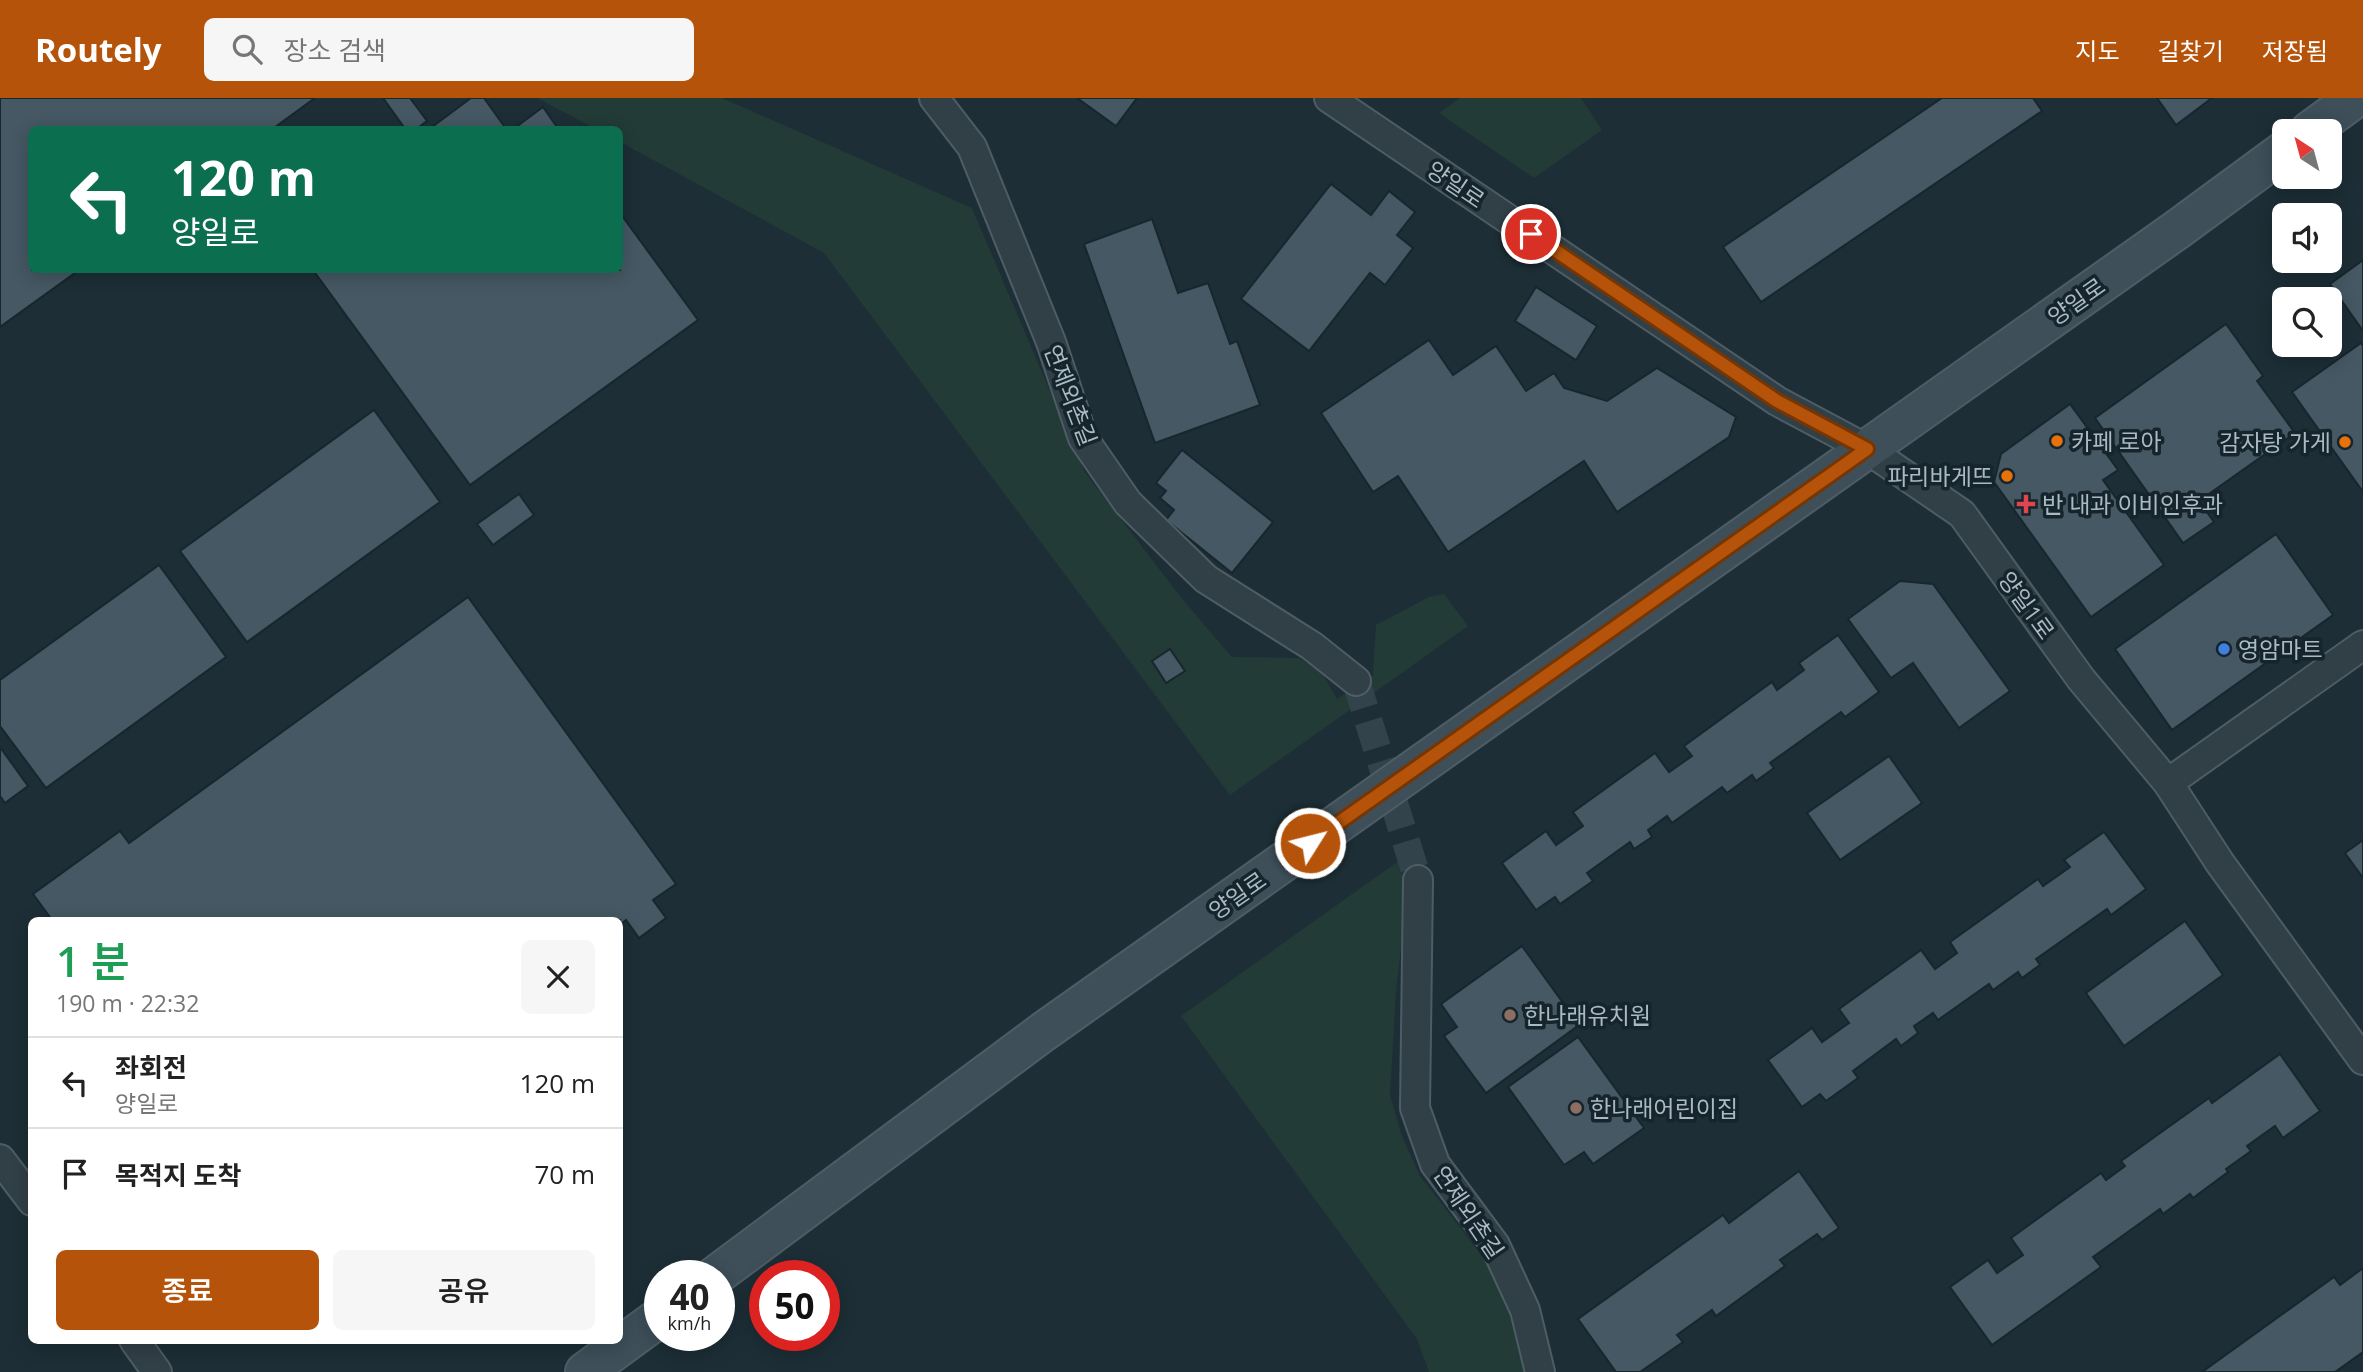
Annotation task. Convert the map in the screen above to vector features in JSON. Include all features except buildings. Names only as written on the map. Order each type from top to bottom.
[{"type":"main road","points":[[2326,119],[2355,98]]},
{"type":"main road","name":"양일로","points":[[735,1261],[1043,1032],[2272,160]]},
{"type":"main road","points":[[585,1372],[644,1329]]},
{"type":"street","name":"연제외촌길","points":[[933,98],[972,147],[1051,342],[1083,438],[1128,503],[1206,579],[1312,646],[1356,681]]},
{"type":"street","name":"양일로","points":[[1329,98],[1777,401],[1867,449]]},
{"type":"street","name":"양일1로","points":[[1867,449],[1962,514],[2081,679],[2168,783],[2220,863],[2363,1060]]},
{"type":"street","points":[[2168,783],[2363,645]]},
{"type":"street","name":"연제외촌길","points":[[1418,880],[1415,1108],[1435,1164],[1494,1245],[1525,1310],[1540,1372]]},
{"type":"street","points":[[0,1159],[28,1196]]},
{"type":"street","points":[[137,1344],[157,1372]]},
{"type":"green space","points":[[537,98],[722,98],[972,208],[1084,471],[1183,600],[1232,657],[1299,658],[1321,671],[1337,699],[1373,675],[1376,625],[1429,597],[1444,594],[1468,626],[1230,795],[824,253],[623,144],[623,126],[590,126]]},
{"type":"green space","points":[[1460,98],[1581,98],[1602,130],[1534,178],[1439,113]]},
{"type":"green space","points":[[1400,860],[1407,896],[1396,991],[1390,1095],[1402,1136],[1420,1176],[1501,1280],[1524,1372],[1429,1372],[1417,1339],[1181,1016]]},
{"type":"tunnel","points":[[1356,681],[1418,880]]},
{"type":"place","name":"카페 로아","points":[[2057,441]]},
{"type":"place","name":"감자탕 가게","points":[[2345,442]]},
{"type":"place","name":"파리바게뜨","points":[[2007,476]]},
{"type":"place","name":"반 내과 이비인후과","points":[[2026,504]]},
{"type":"place","name":"영암마트","points":[[2224,649]]},
{"type":"place","name":"한나래유치원","points":[[1510,1015]]},
{"type":"place","name":"한나래어린이집","points":[[1576,1108]]},
{"type":"route","points":[[1310,843],[1867,449],[1777,401],[1531,234]]}]
